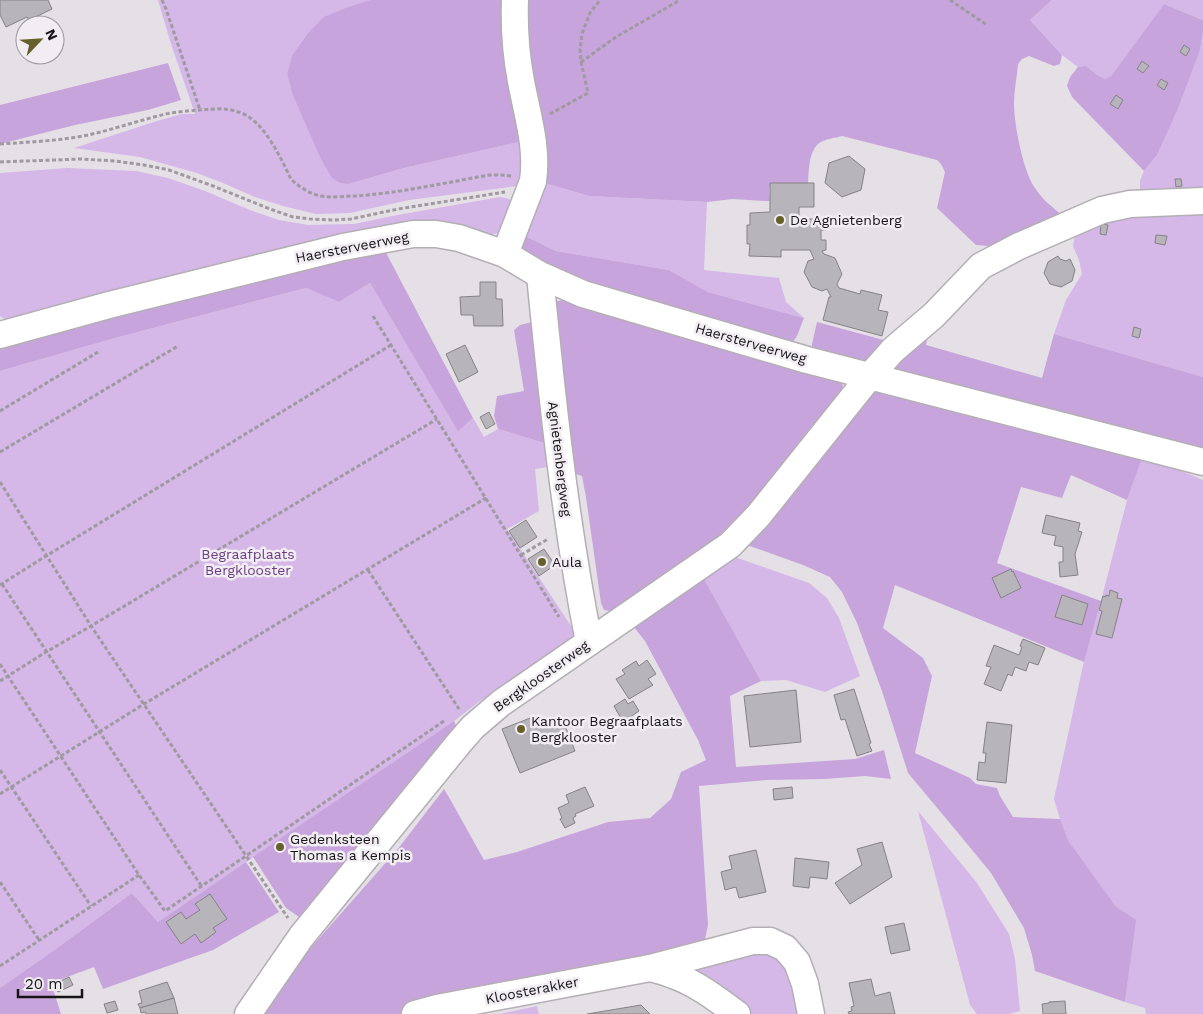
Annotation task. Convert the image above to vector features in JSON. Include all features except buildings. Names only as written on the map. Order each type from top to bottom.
[{"type":"street","points":[[505,254],[530,188],[534,172],[530,124],[517,58],[515,0]]},
{"type":"street","points":[[870,376],[893,350],[934,315],[981,266],[1019,246],[1102,210],[1130,204],[1203,201]]},
{"type":"street","name":"Haersterveerweg","points":[[0,335],[343,247],[413,234],[436,234],[459,238],[505,254],[540,275],[583,294],[747,343],[1203,462]]},
{"type":"street","name":"Agnietenbergweg","points":[[540,275],[560,464],[578,587],[589,642]]},
{"type":"street","name":"Bergkloosterweg","points":[[248,1014],[301,937],[459,743],[467,719],[501,703],[730,545],[758,516],[870,376]]},
{"type":"street","name":"Kloosterakker","points":[[415,1014],[437,1008],[650,968],[753,941],[770,942],[785,948],[797,962],[805,984],[811,1014]]},
{"type":"street","name":"Kloosterakker","points":[[650,968],[674,975],[696,986],[737,1014]]},
{"type":"path","points":[[162,0],[200,110]]},
{"type":"path","points":[[530,124],[588,93],[581,62],[582,34],[590,13],[600,0]]},
{"type":"path","points":[[581,62],[616,37],[680,0]]},
{"type":"path","points":[[950,0],[987,25]]},
{"type":"path","points":[[0,144],[88,135],[179,112],[228,109],[242,113],[253,120],[266,133],[291,178],[297,184],[319,196],[374,195],[502,174],[517,176],[530,188]]},
{"type":"path","name":"Haersterveerweg","points":[[0,162],[80,159],[115,161],[169,170],[270,209],[310,219],[351,219],[398,209],[530,188]]},
{"type":"path","points":[[373,316],[563,623]]},
{"type":"path","points":[[202,886],[1,584],[391,345]]},
{"type":"path","points":[[0,452],[178,346]]},
{"type":"path","points":[[0,411],[98,352]]},
{"type":"path","points":[[0,681],[437,419]]},
{"type":"path","points":[[0,482],[92,626],[301,937]]},
{"type":"path","points":[[0,794],[144,704],[486,498]]},
{"type":"path","points":[[521,555],[553,536],[570,532]]},
{"type":"path","points":[[0,664],[139,875],[165,911],[247,856],[467,719],[368,570]]},
{"type":"path","points":[[0,770],[91,906]]},
{"type":"path","points":[[0,966],[139,875]]},
{"type":"path","points":[[0,882],[39,940]]},
{"type":"green space","points":[[158,0],[370,0],[348,7],[308,33],[292,55],[287,74],[292,93],[349,184],[404,168],[523,141],[522,183],[517,186],[409,200],[350,213],[316,214],[255,197],[197,173],[140,157],[74,148],[160,120],[182,114],[195,114]]},
{"type":"green space","points":[[1052,0],[1203,0],[1203,20],[1164,4],[1111,76],[1105,79],[1086,66],[1078,67],[1062,55],[1030,20]]},
{"type":"green space","points":[[1203,32],[1203,190],[1140,194],[1140,181],[1144,171],[1157,155],[1200,50]]},
{"type":"green space","points":[[67,168],[136,171],[168,178],[279,220],[308,225],[354,224],[500,197],[509,199],[514,205],[509,224],[499,233],[485,235],[456,231],[7,321],[0,316],[0,173]]},
{"type":"green space","points":[[541,182],[589,196],[707,202],[704,270],[779,278],[786,302],[804,318],[708,292],[669,270],[556,251],[519,233]]},
{"type":"green space","points":[[1203,209],[1203,377],[1054,334],[1066,300],[1082,274],[1073,246],[1075,234],[1119,217]]},
{"type":"green space","name":"Begraafplaats Bergklooster","points":[[370,283],[458,430],[473,418],[484,437],[498,429],[551,445],[554,466],[535,469],[539,511],[507,529],[577,635],[567,644],[480,701],[454,721],[158,922],[132,893],[0,988],[0,371],[115,338],[306,288],[339,302]]},
{"type":"green space","points":[[1143,455],[1203,480],[1203,1014],[1146,1014],[1145,1008],[1125,1002],[1132,946],[1069,842],[1054,799],[1084,661],[1127,500]]},
{"type":"green space","points":[[732,556],[809,583],[827,598],[839,618],[860,676],[825,692],[786,680],[761,681],[703,577]]},
{"type":"green space","points":[[918,811],[977,883],[1009,934],[1015,959],[1020,1011],[1009,1014],[977,1014],[970,1005]]},
{"type":"green space","points":[[752,947],[786,958],[805,1014],[748,1014],[684,965]]},
{"type":"green space","points":[[537,1006],[539,1014],[500,1014]]},
{"type":"shaded area","points":[[370,0],[506,0],[523,141],[404,168],[349,184],[340,183],[332,178],[321,159],[292,93],[287,74],[292,55],[308,33],[324,17]]},
{"type":"shaded area","points":[[526,0],[1052,0],[1030,20],[1062,55],[1060,64],[1054,66],[1029,56],[1022,59],[1018,64],[1014,93],[1014,112],[1020,147],[1031,180],[1041,196],[1062,215],[989,246],[976,245],[937,208],[945,172],[937,160],[842,136],[823,141],[815,148],[810,163],[808,184],[769,187],[770,201],[733,199],[707,202],[589,196],[541,182],[533,109]]},
{"type":"shaded area","points":[[1164,4],[1203,20],[1203,32],[1200,50],[1178,108],[1157,155],[1144,171],[1072,97],[1067,86],[1070,77],[1078,67],[1086,66],[1105,79],[1111,76]]},
{"type":"shaded area","points":[[168,63],[181,100],[148,110],[75,125],[0,144],[0,105]]},
{"type":"shaded area","points":[[519,233],[556,251],[669,270],[708,292],[804,318],[792,343],[618,297],[521,254]]},
{"type":"shaded area","points":[[383,247],[473,418],[458,431],[370,283],[339,302],[306,288],[115,338],[0,371],[0,345]]},
{"type":"shaded area","points":[[572,299],[841,379],[845,396],[729,533],[616,612],[604,610],[601,603],[582,476],[568,472],[555,302]]},
{"type":"shaded area","points":[[536,321],[551,445],[498,429],[494,416],[497,396],[524,391],[514,330],[520,325]]},
{"type":"shaded area","points":[[817,322],[891,342],[871,364],[812,350]]},
{"type":"shaded area","points":[[929,329],[926,345],[1042,378],[1054,334],[1203,377],[1203,455],[894,376],[893,364]]},
{"type":"shaded area","points":[[879,386],[1143,455],[1127,500],[1071,475],[1062,498],[1021,487],[997,563],[1101,601],[1084,662],[895,585],[883,628],[923,658],[932,676],[915,753],[970,778],[976,784],[997,788],[1013,817],[1060,819],[1069,842],[1116,907],[1136,920],[1125,1002],[1035,971],[1024,928],[991,873],[908,773],[883,694],[857,623],[842,592],[830,577],[747,545],[803,480]]},
{"type":"shaded area","points":[[703,577],[761,681],[730,696],[736,767],[855,759],[884,750],[891,779],[865,776],[767,780],[699,786],[708,925],[704,944],[403,1014],[260,1014],[292,969],[397,850],[444,789],[484,860],[517,852],[608,822],[650,818],[671,799],[681,772],[706,760],[698,740],[645,641],[633,626]]},
{"type":"shaded area","points":[[454,721],[458,730],[309,911],[299,917],[286,908],[253,857]]},
{"type":"shaded area","points":[[246,862],[279,912],[213,950],[103,989],[94,967],[51,983],[61,1014],[0,1014],[0,988],[132,893],[158,922]]},
{"type":"place","name":"De Agnietenberg","points":[[780,220]]},
{"type":"place","name":"Aula","points":[[542,562]]},
{"type":"place","name":"Kantoor Begraafplaats Bergklooster","points":[[521,729]]},
{"type":"place","name":"Gedenksteen Thomas a Kempis","points":[[280,847]]}]
